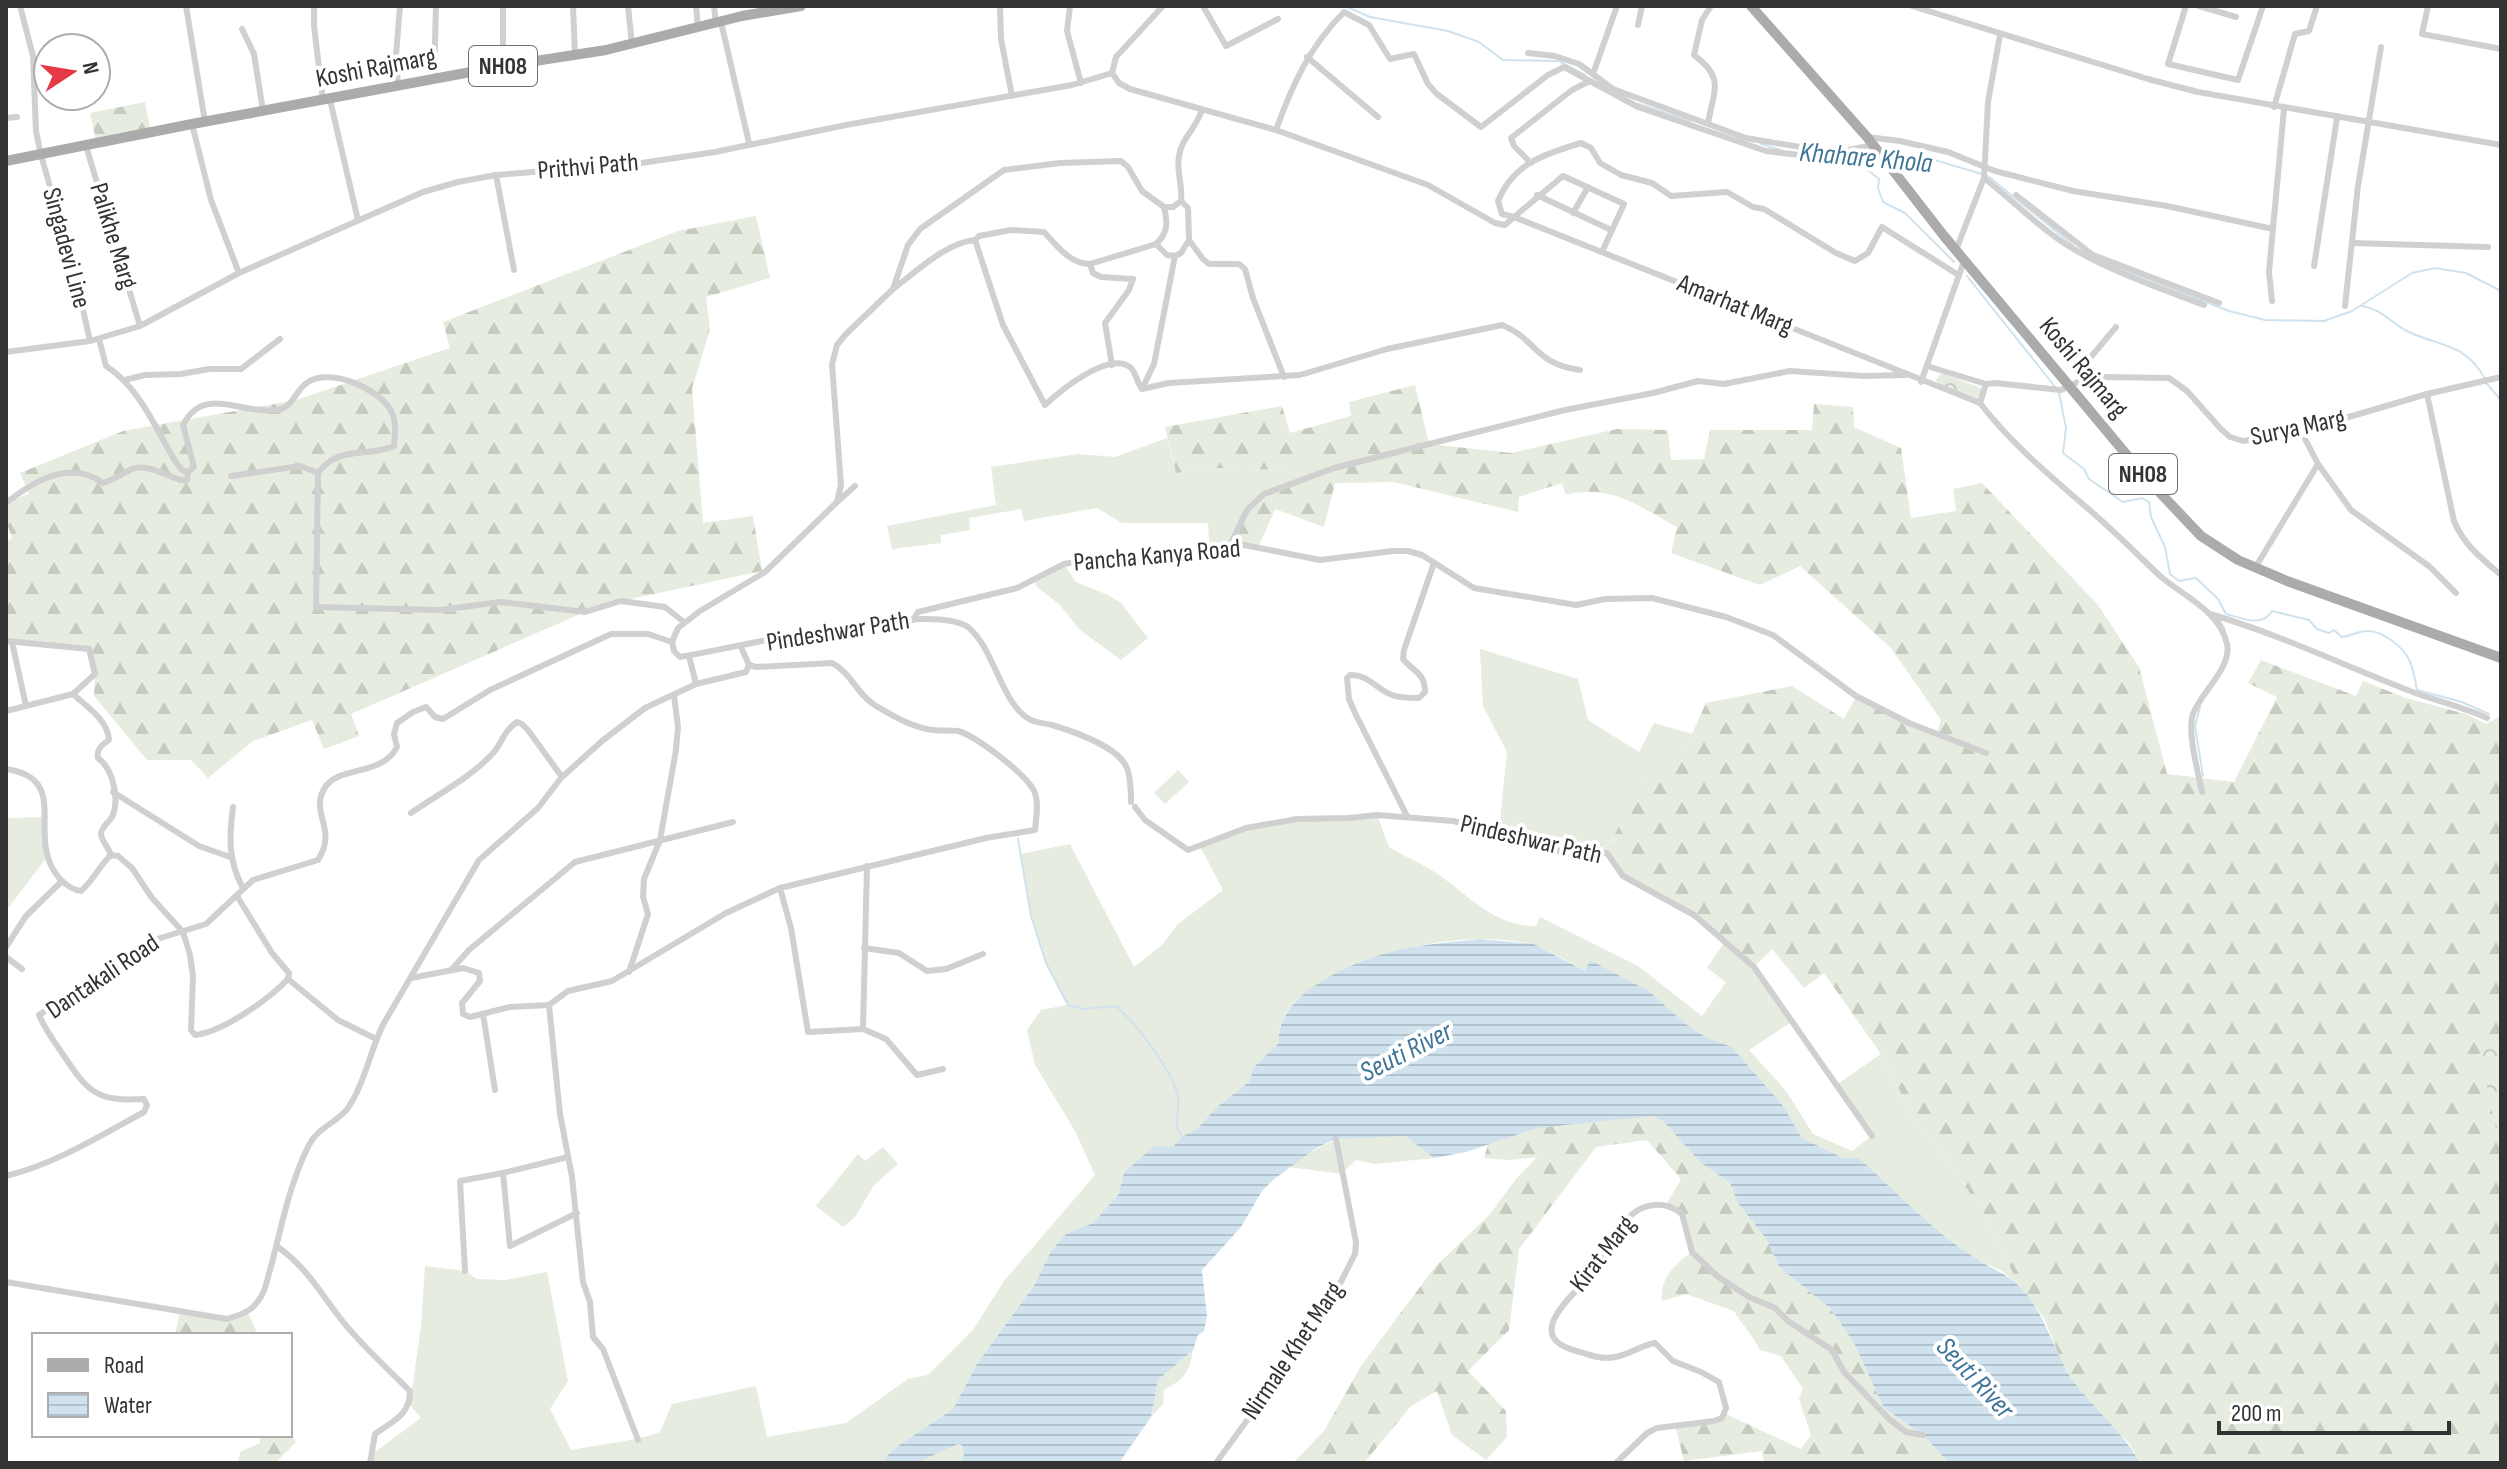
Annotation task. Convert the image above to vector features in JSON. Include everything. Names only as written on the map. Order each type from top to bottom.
[{"type":"main road","name":"Koshi Rajmarg","points":[[6,161],[503,66],[632,45],[718,22],[743,11],[801,6]]},
{"type":"main road","name":"NH08","points":[[1751,6],[1883,159]]},
{"type":"main road","name":"Koshi Rajmarg","points":[[1883,159],[2061,388],[2188,524],[2212,544],[2255,568],[2420,631],[2501,658]]},
{"type":"street","name":"Singadevi Line","points":[[20,6],[33,56],[36,131],[41,155],[75,274],[90,341]]},
{"type":"street","points":[[186,6],[205,122]]},
{"type":"street","points":[[314,6],[314,26],[326,100],[358,220]]},
{"type":"street","points":[[398,87],[396,55],[400,6]]},
{"type":"street","points":[[434,79],[436,6]]},
{"type":"street","points":[[503,6],[503,66]]},
{"type":"street","points":[[573,6],[575,55]]},
{"type":"street","points":[[628,6],[632,45]]},
{"type":"street","points":[[696,6],[698,28]]},
{"type":"street","points":[[714,6],[749,143]]},
{"type":"street","points":[[1000,6],[1001,39],[1012,96]]},
{"type":"street","points":[[1070,6],[1067,31],[1081,83]]},
{"type":"street","points":[[1112,73],[1116,57],[1163,6]]},
{"type":"street","points":[[1203,6],[1226,46],[1278,19]]},
{"type":"street","points":[[1338,6],[1369,25],[1390,59],[1414,54],[1428,84],[1437,94],[1481,127],[1548,75],[1564,67],[1625,95],[1746,138],[1799,148],[1844,151],[1900,141],[1948,152],[1984,172],[2077,247],[2117,271],[2204,305]]},
{"type":"street","points":[[1531,163],[1514,146],[1511,138],[1591,77],[1617,6]]},
{"type":"street","points":[[1638,25],[1642,6]]},
{"type":"street","points":[[1708,123],[1715,80],[1710,67],[1694,55],[1702,20],[1711,6]]},
{"type":"street","points":[[1912,6],[2000,35],[2198,92],[2501,145]]},
{"type":"street","points":[[2186,6],[2168,64],[2238,80],[2263,6]]},
{"type":"street","points":[[2199,6],[2236,17]]},
{"type":"street","points":[[2274,107],[2295,34],[2309,31],[2317,6]]},
{"type":"street","points":[[2428,6],[2422,34],[2501,49]]},
{"type":"street","points":[[1276,130],[1293,82],[1307,57],[1344,12]]},
{"type":"street","points":[[242,29],[254,54],[263,111]]},
{"type":"street","points":[[1956,250],[1984,172],[1988,102],[2000,35]]},
{"type":"street","points":[[2345,306],[2368,123],[2381,47]]},
{"type":"street","points":[[1528,53],[1555,56],[1579,64],[1591,77],[1638,107],[1766,151],[1826,158],[1883,159]]},
{"type":"street","points":[[1307,57],[1378,117]]},
{"type":"street","name":"Prithvi Path","points":[[6,352],[90,341],[140,326],[239,273],[423,192],[496,175],[635,164],[715,152],[749,143],[1081,83],[1112,73]]},
{"type":"street","name":"Amarhat Marg","points":[[1112,73],[1119,83],[1130,89],[1276,130],[1428,185],[1495,223],[1505,225],[1514,217],[1980,403],[2045,471],[2163,578],[2210,614]]},
{"type":"street","points":[[2198,92],[2202,73]]},
{"type":"street","points":[[2272,301],[2269,272],[2284,109]]},
{"type":"street","points":[[1156,244],[1167,255],[1175,256],[1181,253],[1189,240],[1188,208],[1181,201],[1178,157],[1202,110]]},
{"type":"street","points":[[6,118],[17,117]]},
{"type":"street","points":[[2314,266],[2337,118]]},
{"type":"street","points":[[192,124],[211,200],[239,273]]},
{"type":"street","points":[[1602,252],[1624,204],[1563,176],[1514,217],[1502,214],[1498,201],[1505,184],[1515,172],[1531,163],[1581,143],[1591,148],[1600,163],[1621,175],[1652,183],[1671,196],[1727,192],[1753,207],[1764,209],[1836,253],[1855,261],[1868,253],[1882,227],[1957,274]]},
{"type":"street","name":"Palikhe Marg","points":[[86,146],[140,326]]},
{"type":"street","points":[[893,289],[908,245],[920,229],[1004,170],[1060,163],[1121,161],[1142,191],[1164,207],[1173,207],[1181,201]]},
{"type":"street","points":[[1984,172],[1995,171],[2073,191],[2167,206],[2273,229]]},
{"type":"street","points":[[496,175],[514,270]]},
{"type":"street","points":[[1573,213],[1588,187]]},
{"type":"street","points":[[1537,195],[1611,230]]},
{"type":"street","points":[[2016,195],[2077,247],[2219,303]]},
{"type":"street","points":[[837,502],[841,485],[832,364],[837,345],[893,289],[943,252],[964,241],[1011,230],[1044,232],[1079,264],[1090,264],[1156,244],[1164,237],[1168,223],[1164,207]]},
{"type":"street","points":[[975,240],[1003,325],[1045,405],[1064,387],[1089,372],[1112,365],[1127,365],[1133,370],[1142,389]]},
{"type":"street","points":[[1189,240],[1209,264],[1239,264],[1245,269],[1284,377]]},
{"type":"street","points":[[2352,243],[2488,247]]},
{"type":"street","points":[[1142,389],[1154,364],[1175,256]]},
{"type":"street","points":[[1921,382],[1964,260]]},
{"type":"street","points":[[1090,264],[1093,273],[1101,277],[1133,279],[1129,290],[1105,323],[1112,365]]},
{"type":"street","points":[[1142,389],[1169,383],[1300,375],[1387,349],[1502,325],[1511,329],[1547,361],[1580,370]]},
{"type":"street","points":[[2082,380],[2085,364],[2116,327]]},
{"type":"street","points":[[99,339],[106,366],[133,390],[175,461],[188,472]]},
{"type":"street","points":[[125,380],[145,375],[241,369],[280,339]]},
{"type":"street","points":[[1927,366],[1986,384],[2061,388]]},
{"type":"street","points":[[1230,545],[1247,510],[1264,494],[1334,468],[1453,438],[1698,381],[1724,384],[1790,371],[1864,376],[1909,375]]},
{"type":"street","points":[[6,503],[35,481],[78,472],[89,474],[103,483],[134,468],[147,468],[187,480],[188,472],[194,467],[183,425],[190,411],[210,402],[253,411],[282,410],[299,389],[322,376],[366,389],[380,398],[392,411],[395,431],[394,446],[385,450],[356,452],[327,461],[318,473],[316,607],[440,610],[501,602],[585,612],[621,601],[665,607],[684,622]]},
{"type":"street","name":"Surya Marg","points":[[2061,388],[2082,380],[2169,378],[2187,391],[2221,429],[2237,440],[2301,431],[2427,394],[2501,377]]},
{"type":"street","points":[[1980,403],[1986,384]]},
{"type":"street","points":[[2427,394],[2454,521],[2460,536],[2501,575]]},
{"type":"street","points":[[2301,431],[2318,464],[2351,510],[2430,567],[2456,593]]},
{"type":"street","points":[[2255,568],[2318,464]]},
{"type":"street","points":[[231,476],[300,466],[318,473]]},
{"type":"street","points":[[672,642],[674,632],[684,622],[765,572],[855,486]]},
{"type":"street","name":"Pancha Kanya Road","points":[[913,620],[918,612],[1017,588],[1064,564],[1161,553],[1210,553],[1230,545],[1320,560],[1408,551],[1422,555],[1474,588],[1486,591],[1576,605],[1605,599],[1652,598],[1726,617],[1773,635],[1824,674],[1882,709],[1986,753]]},
{"type":"street","points":[[1407,816],[1355,713],[1349,699],[1347,678],[1357,675],[1367,678],[1392,695],[1419,698],[1425,692],[1425,681],[1420,672],[1403,659],[1414,615],[1434,563]]},
{"type":"street","points":[[2210,614],[2267,631],[2402,688],[2462,706],[2487,718]]},
{"type":"street","points":[[2202,792],[2191,725],[2200,700],[2227,656],[2228,644],[2210,614]]},
{"type":"street","name":"Pindeshwar Path","points":[[689,656],[853,625],[943,618],[956,620],[977,637],[1015,707],[1029,719],[1086,737],[1116,754],[1124,762],[1133,804],[1145,820],[1188,850],[1246,828],[1297,819],[1377,815],[1453,821],[1499,831],[1568,854],[1607,853],[1623,876],[1694,915],[1754,967],[1872,1136]]},
{"type":"street","name":"Dantakali Road","points":[[6,1176],[41,1165],[144,1112],[147,1105],[144,1099],[117,1101],[90,1091],[74,1073],[39,1015],[151,941],[206,924],[253,880],[318,860],[326,849],[328,836],[320,807],[324,788],[337,778],[372,768],[386,760],[397,747],[394,734],[397,723],[426,707],[435,717],[443,719],[490,690],[611,634],[648,634],[672,642],[674,651],[680,657],[689,656]]},
{"type":"street","points":[[6,711],[26,706],[73,694],[95,674],[89,649],[9,642],[26,706]]},
{"type":"street","points":[[6,1282],[227,1319],[248,1313],[257,1305],[278,1247],[297,1173],[310,1142],[319,1129],[346,1111],[376,1039],[479,860],[538,808],[562,777],[645,708],[696,684],[746,672],[749,665],[741,647]]},
{"type":"street","points":[[689,656],[696,684]]},
{"type":"street","points":[[411,978],[473,969],[479,973],[480,981],[462,1003],[463,1014],[470,1017],[510,1007],[549,1005],[568,991],[612,981],[726,913],[780,888],[986,838],[1035,830],[1036,794],[1016,771],[968,735],[914,725],[885,711],[862,695],[849,676],[832,663],[749,665]]},
{"type":"street","points":[[73,694],[103,722],[108,732],[109,740],[97,753],[111,773],[113,816],[101,832],[111,855]]},
{"type":"street","points":[[629,972],[648,914],[643,897],[644,879],[660,840],[676,750],[678,727],[674,695]]},
{"type":"street","points":[[411,813],[477,767],[495,751],[506,730],[517,722],[528,730],[562,777]]},
{"type":"street","points":[[6,769],[22,771],[38,781],[45,794],[47,857],[62,881],[81,891],[88,885],[95,870],[111,855]]},
{"type":"street","points":[[113,792],[199,846],[230,857]]},
{"type":"street","points":[[233,807],[230,857],[243,888]]},
{"type":"street","points":[[451,970],[469,950],[575,862],[733,822]]},
{"type":"street","points":[[111,855],[118,856],[132,868],[152,898],[183,932],[192,966],[191,1030],[195,1035],[236,1019],[288,979],[289,973],[272,953],[237,896]]},
{"type":"street","points":[[863,1029],[867,866]]},
{"type":"street","points":[[6,947],[26,916],[62,881]]},
{"type":"street","points":[[780,888],[791,928],[808,1032],[863,1029],[886,1039],[917,1075],[943,1069]]},
{"type":"street","points":[[864,948],[899,953],[927,971],[946,969],[983,954]]},
{"type":"street","points":[[6,957],[22,969]]},
{"type":"street","points":[[288,979],[338,1020],[376,1039]]},
{"type":"street","points":[[549,1005],[560,1114],[593,1337],[603,1349],[638,1440]]},
{"type":"street","points":[[483,1014],[495,1090]]},
{"type":"street","name":"Nirmale Khet Marg","points":[[1216,1463],[1325,1313],[1355,1254],[1356,1242],[1336,1139]]},
{"type":"street","points":[[465,1271],[460,1181],[568,1157]]},
{"type":"street","points":[[503,1173],[510,1246],[577,1213]]},
{"type":"street","name":"Kirat Marg","points":[[1616,1463],[1647,1433],[1657,1428],[1714,1421],[1726,1414],[1719,1382],[1673,1361],[1655,1343],[1620,1357],[1605,1359],[1565,1347],[1553,1334],[1553,1320],[1559,1308],[1593,1273],[1629,1216],[1640,1208],[1653,1205],[1666,1205],[1682,1214],[1692,1252],[1717,1276],[1749,1297],[1775,1308],[1788,1321],[1832,1350],[1844,1372],[1889,1419],[1906,1432],[1923,1435]]},
{"type":"street","points":[[278,1247],[312,1277],[340,1318],[410,1391],[410,1405],[402,1415],[375,1434],[370,1463]]},
{"type":"green space","points":[[145,102],[150,128],[96,140],[90,113],[112,112],[112,109]]},
{"type":"green space","points":[[756,216],[770,278],[706,297],[710,329],[692,389],[703,523],[753,516],[762,571],[621,601],[585,612],[351,714],[359,736],[324,749],[312,720],[253,741],[208,778],[191,760],[147,760],[94,696],[95,674],[89,649],[6,641],[6,542],[12,538],[6,521],[6,502],[29,494],[20,473],[123,431],[296,400],[450,348],[443,322],[678,231]]},
{"type":"green space","points":[[1942,373],[1981,388],[1983,391],[1979,399],[1939,385],[1936,380]]},
{"type":"green space","points":[[1415,385],[1429,444],[1511,453],[1617,429],[1668,430],[1671,460],[1704,459],[1710,430],[1812,430],[1814,404],[1853,407],[1854,427],[1901,448],[1911,518],[1956,511],[1953,489],[1982,483],[2098,605],[2139,667],[2167,774],[2234,782],[2277,697],[2248,683],[2261,660],[2356,696],[2363,681],[2406,698],[2466,714],[2486,724],[2501,716],[2501,1041],[2479,1046],[2501,1152],[2501,1463],[2140,1463],[2130,1444],[2090,1405],[2062,1364],[2044,1318],[2019,1285],[1982,1211],[1912,1115],[1881,1054],[1824,973],[1804,988],[1772,949],[1754,967],[1694,915],[1623,876],[1613,861],[1600,852],[1612,841],[1622,819],[1620,816],[1638,784],[1668,773],[1692,734],[1706,703],[1792,686],[1844,719],[1856,696],[1937,733],[1941,720],[1891,648],[1800,566],[1760,585],[1671,553],[1677,527],[1637,505],[1597,492],[1566,495],[1562,483],[1519,497],[1518,512],[1394,482],[1335,483],[1324,527],[1275,509],[1258,548],[1244,545],[1237,528],[1246,514],[1278,488],[1333,467],[1326,458],[1277,470],[1210,468],[1176,473],[1165,427],[1282,406],[1290,433],[1351,416],[1349,402]]},
{"type":"green space","points":[[1167,438],[1176,473],[1210,468],[1277,470],[1326,457],[1334,468],[1285,485],[1244,545],[1231,545],[1210,553],[1208,523],[1122,523],[1097,508],[1024,521],[1021,509],[969,518],[970,530],[941,535],[941,543],[892,549],[887,526],[996,505],[991,467],[1078,454],[1115,457]]},
{"type":"green space","points":[[1064,564],[1076,582],[1121,603],[1148,638],[1121,660],[1080,630],[1059,604],[1037,587],[1035,581]]},
{"type":"green space","points":[[1480,649],[1578,679],[1588,720],[1639,752],[1654,723],[1692,734],[1668,774],[1638,784],[1619,828],[1601,850],[1588,853],[1557,851],[1499,831],[1507,752],[1483,706]]},
{"type":"green space","points":[[1178,770],[1189,782],[1165,804],[1154,793]]},
{"type":"green space","points":[[1377,815],[1389,847],[1433,871],[1493,915],[1521,925],[1536,926],[1540,917],[1638,966],[1702,1016],[1726,982],[1707,968],[1725,941],[1754,967],[1793,1021],[1749,1050],[1786,1091],[1813,1134],[1852,1151],[1872,1136],[1836,1085],[1881,1054],[1912,1115],[1982,1211],[2019,1285],[2002,1271],[1975,1259],[1911,1209],[1876,1174],[1802,1138],[1783,1106],[1732,1047],[1707,1038],[1686,1024],[1649,991],[1590,960],[1585,971],[1531,944],[1505,940],[1449,941],[1365,962],[1301,996],[1284,1016],[1279,1043],[1254,1067],[1249,1082],[1173,1147],[1124,1173],[1118,1195],[1093,1223],[1066,1234],[1051,1251],[1035,1284],[977,1364],[953,1409],[892,1450],[882,1463],[370,1463],[372,1454],[421,1418],[410,1405],[421,1326],[425,1266],[465,1271],[477,1279],[505,1280],[547,1272],[568,1381],[550,1409],[571,1450],[660,1432],[672,1404],[756,1386],[767,1437],[846,1423],[908,1379],[928,1375],[973,1330],[1004,1281],[1095,1175],[1075,1131],[1035,1065],[1027,1030],[1041,1010],[1067,1005],[1046,963],[1031,916],[1021,854],[1070,844],[1134,967],[1162,945],[1178,924],[1223,890],[1198,847],[1242,832],[1286,823]]},
{"type":"green space","points":[[43,817],[47,857],[6,911],[6,818]]},
{"type":"green space","points":[[2501,1041],[2501,1152],[2478,1045]]},
{"type":"green space","points":[[1652,1116],[1664,1122],[1700,1162],[1730,1183],[1738,1203],[1767,1240],[1779,1267],[1830,1308],[1854,1343],[1884,1408],[1923,1435],[1949,1463],[1764,1463],[1762,1451],[1684,1461],[1675,1425],[1714,1421],[1726,1414],[1801,1449],[1811,1435],[1799,1399],[1803,1389],[1781,1356],[1760,1350],[1734,1311],[1686,1294],[1662,1301],[1666,1278],[1692,1251],[1682,1214],[1666,1205],[1681,1179],[1647,1140],[1596,1147],[1519,1249],[1509,1330],[1468,1371],[1506,1411],[1507,1437],[1486,1460],[1452,1435],[1437,1391],[1411,1406],[1364,1463],[1293,1463],[1324,1431],[1361,1366],[1435,1267],[1490,1214],[1537,1157],[1509,1160],[1484,1158],[1488,1144],[1537,1128]]},
{"type":"green space","points":[[1370,1135],[1405,1136],[1434,1158],[1375,1164],[1356,1160],[1341,1174],[1289,1167],[1327,1144]]},
{"type":"green space","points":[[883,1147],[898,1164],[874,1185],[855,1217],[843,1227],[816,1206],[858,1154],[865,1161]]},
{"type":"green space","points":[[180,1311],[227,1319],[248,1313],[257,1333],[175,1333]]},
{"type":"green space","points":[[1193,1350],[1185,1374],[1164,1390],[1163,1404],[1151,1417],[1158,1380]]},
{"type":"green space","points":[[260,1437],[292,1437],[296,1442],[275,1463],[238,1463],[240,1452],[260,1443]]},
{"type":"green space","points":[[962,1445],[964,1454],[960,1463],[916,1463]]},
{"type":"water","name":"Seuti River","points":[[1479,939],[1534,944],[1585,971],[1590,960],[1649,991],[1707,1038],[1732,1047],[1783,1106],[1802,1138],[1843,1158],[1859,1158],[1944,1235],[2016,1283],[2037,1310],[2070,1376],[2132,1449],[2140,1463],[1949,1463],[1923,1435],[1884,1408],[1854,1343],[1830,1308],[1779,1267],[1767,1240],[1738,1203],[1730,1183],[1700,1162],[1664,1122],[1652,1116],[1537,1128],[1466,1152],[1434,1158],[1405,1136],[1336,1139],[1316,1148],[1262,1191],[1241,1227],[1202,1270],[1207,1316],[1204,1331],[1198,1335],[1193,1350],[1158,1380],[1151,1417],[1119,1463],[960,1463],[964,1454],[962,1445],[958,1444],[916,1463],[882,1463],[892,1450],[953,1409],[977,1364],[1035,1284],[1051,1251],[1066,1234],[1093,1223],[1118,1195],[1124,1173],[1154,1146],[1173,1147],[1249,1082],[1254,1067],[1279,1043],[1280,1027],[1298,1000],[1327,978],[1374,957],[1413,947]]},
{"type":"waterway","name":"Khahare Khola","points":[[1345,6],[1370,17],[1448,31],[1479,42],[1503,60],[1559,61],[1585,75]]},
{"type":"waterway","name":"Khahare Khola","points":[[1639,104],[1690,121]]},
{"type":"waterway","name":"Khahare Khola","points":[[1761,144],[1781,150]]},
{"type":"waterway","name":"Khahare Khola","points":[[1851,156],[1877,154]]},
{"type":"waterway","name":"Khahare Khola","points":[[1887,154],[1931,159],[1982,174]]},
{"type":"waterway","points":[[1842,161],[1862,162],[1879,179],[1878,188],[1883,202],[1905,213],[1954,262]]},
{"type":"waterway","name":"Khahare Khola","points":[[1988,176],[2073,245]]},
{"type":"waterway","name":"Khahare Khola","points":[[2114,266],[2229,311],[2265,320],[2324,321],[2352,311],[2412,273],[2435,268],[2466,273],[2501,291]]},
{"type":"waterway","points":[[1967,276],[2056,388]]},
{"type":"waterway","points":[[2362,306],[2380,313],[2405,330],[2458,351],[2476,365],[2484,377]]},
{"type":"waterway","points":[[2486,383],[2501,400]]},
{"type":"waterway","points":[[2059,393],[2066,428],[2063,453],[2084,469],[2089,479],[2123,502],[2142,498],[2149,502],[2151,517],[2165,547],[2170,574],[2179,581],[2196,578],[2218,599],[2226,614],[2239,618],[2263,619],[2272,611],[2309,620],[2317,629],[2329,633],[2334,630],[2342,637],[2364,631],[2380,634],[2398,645],[2407,656],[2417,690],[2462,702],[2489,714]]},
{"type":"waterway","points":[[2219,619],[2225,630]]},
{"type":"waterway","points":[[2200,707],[2195,726],[2203,776]]},
{"type":"waterway","points":[[1018,839],[1031,916],[1046,963],[1068,1005],[1083,1009],[1116,1006],[1133,1024],[1161,1061],[1174,1085],[1179,1102],[1178,1128],[1184,1138]]}]
